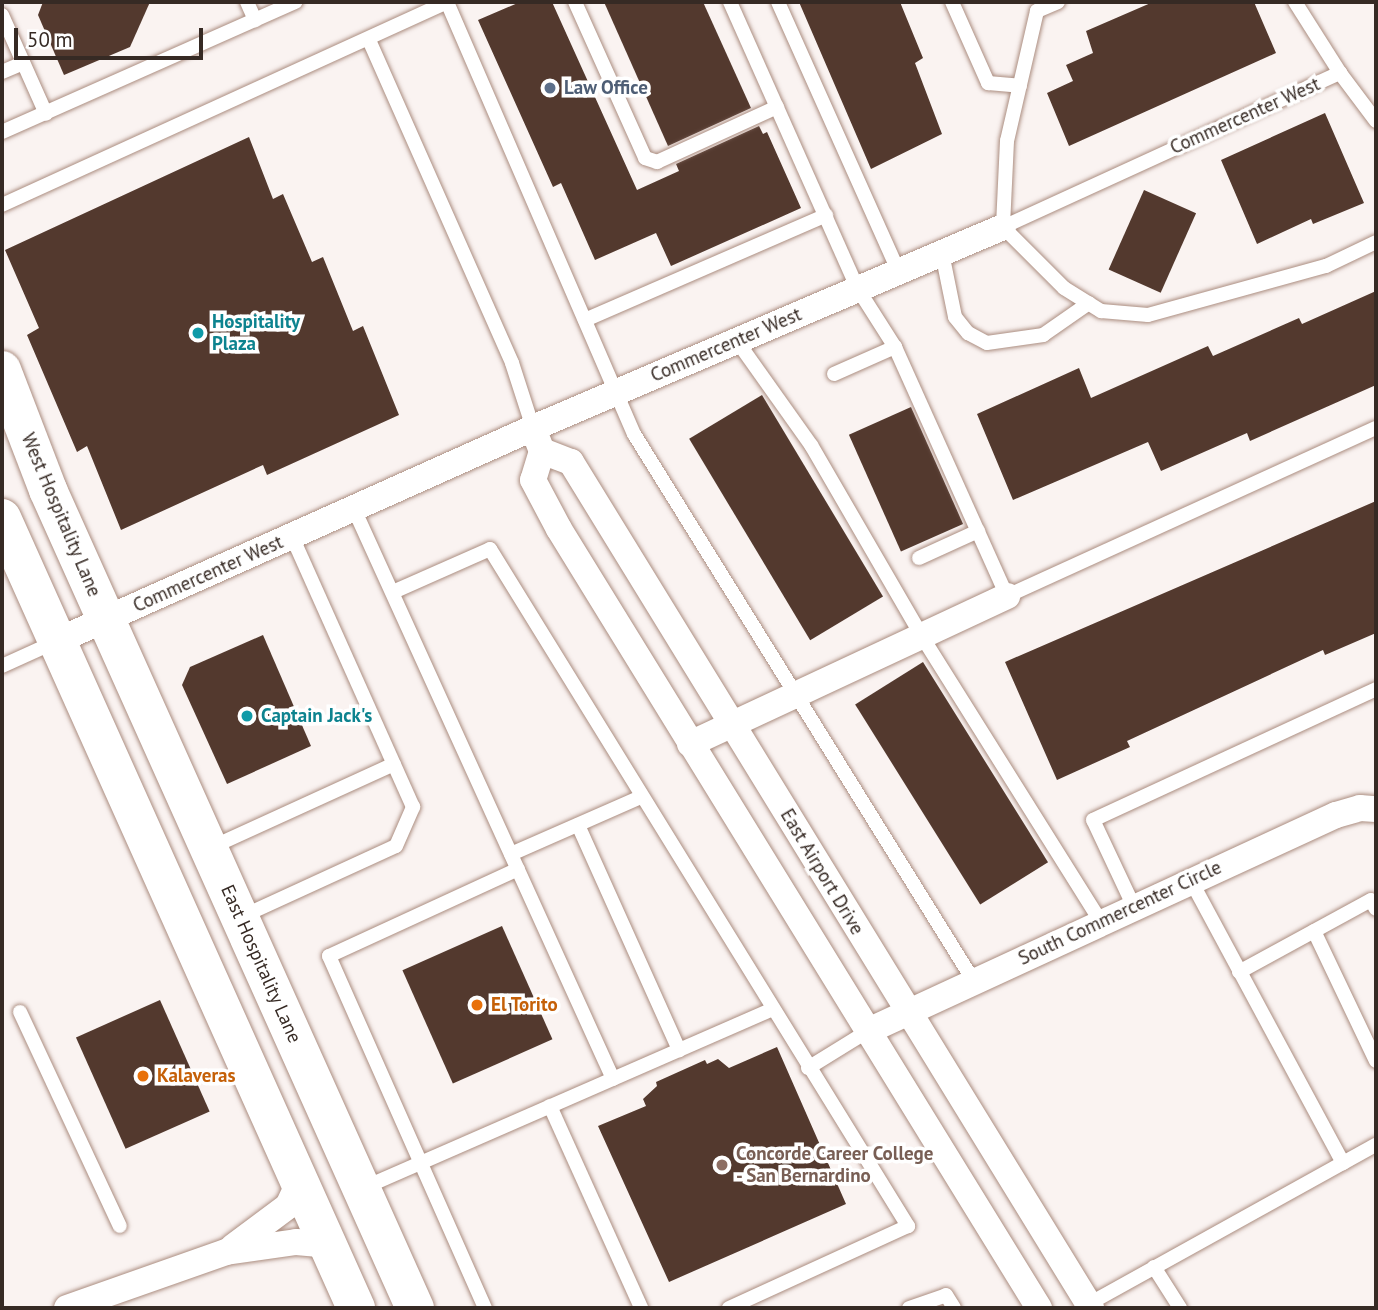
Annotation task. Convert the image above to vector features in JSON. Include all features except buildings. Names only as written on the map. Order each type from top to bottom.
[{"type":"main road","name":"West Hospitality Lane","points":[[2,370],[106,620]]},
{"type":"main road","points":[[2,518],[356,1308]]},
{"type":"main road","name":"East Hospitality Lane","points":[[106,620],[415,1308]]},
{"type":"street","name":"Commercenter West","points":[[57,642],[354,509],[537,440],[617,392],[1003,227]]},
{"type":"street","name":"East Airport Drive","points":[[537,440],[571,462],[1087,1307]]},
{"type":"street","points":[[537,440],[533,480],[690,744],[1039,1308]]},
{"type":"street","points":[[690,744],[792,694],[1007,596]]},
{"type":"street","name":"South Commercenter Circle","points":[[868,1031],[1336,815],[1360,808],[1376,809]]},
{"type":"street","points":[[226,1252],[288,1206],[299,1182]]},
{"type":"street","points":[[67,1308],[226,1252],[283,1243],[328,1245]]},
{"type":"lane","points":[[247,2],[255,20]]},
{"type":"lane","points":[[2,132],[295,2]]},
{"type":"lane","points":[[2,205],[369,40],[447,2],[634,434],[792,694],[974,980]]},
{"type":"lane","points":[[575,2],[645,158],[657,162],[777,107]]},
{"type":"lane","points":[[730,2],[858,289],[895,347],[1007,596],[1376,428]]},
{"type":"lane","points":[[778,2],[899,272]]},
{"type":"lane","points":[[952,2],[988,83],[1020,86]]},
{"type":"lane","points":[[1058,2],[1035,7],[1007,141],[1003,227],[1064,288],[1101,311],[1149,315],[1326,266],[1376,242]]},
{"type":"lane","points":[[1295,2],[1321,35],[1340,73]]},
{"type":"lane","points":[[2,15],[46,114]]},
{"type":"lane","points":[[369,40],[512,363],[537,440]]},
{"type":"lane","points":[[2,72],[23,63]]},
{"type":"lane","name":"Commercenter West","points":[[1003,227],[1340,73],[1376,121]]},
{"type":"lane","points":[[585,320],[826,215]]},
{"type":"lane","points":[[942,253],[955,317],[968,333],[987,343],[1043,335],[1089,303]]},
{"type":"lane","points":[[737,341],[811,445],[921,635],[1101,922]]},
{"type":"lane","points":[[834,374],[895,347]]},
{"type":"lane","points":[[354,509],[613,1079]]},
{"type":"lane","points":[[919,558],[978,531]]},
{"type":"lane","points":[[240,917],[396,846],[413,807],[292,537]]},
{"type":"lane","points":[[393,592],[490,549],[771,1010],[908,1226],[729,1308]]},
{"type":"lane","points":[[2,666],[57,642]]},
{"type":"lane","points":[[1134,907],[1093,820],[1376,691]]},
{"type":"lane","points":[[209,849],[394,764]]},
{"type":"lane","points":[[511,854],[641,797]]},
{"type":"lane","points":[[578,825],[679,1050]]},
{"type":"lane","points":[[485,1308],[329,956],[518,869]]},
{"type":"lane","points":[[1191,881],[1343,1163]]},
{"type":"lane","points":[[1239,972],[1371,900],[1376,909]]},
{"type":"lane","points":[[1314,931],[1376,1061]]},
{"type":"lane","points":[[362,1188],[771,1010]]},
{"type":"lane","points":[[20,1012],[120,1226]]},
{"type":"lane","points":[[808,1068],[868,1031]]},
{"type":"lane","points":[[550,1106],[641,1308]]},
{"type":"lane","points":[[1087,1307],[1154,1267],[1376,1145]]},
{"type":"lane","points":[[1154,1267],[1180,1308]]},
{"type":"lane","points":[[909,1308],[946,1295],[954,1308]]},
{"type":"place","name":"Law Office","points":[[550,88]]},
{"type":"place","name":"Hospitality Plaza","points":[[198,333]]},
{"type":"place","name":"Captain Jack's","points":[[247,716]]},
{"type":"place","name":"El Torito","points":[[477,1005]]},
{"type":"place","name":"Kalaveras","points":[[143,1076]]},
{"type":"place","name":"Concorde Career College - San Bernardino","points":[[722,1165]]}]
